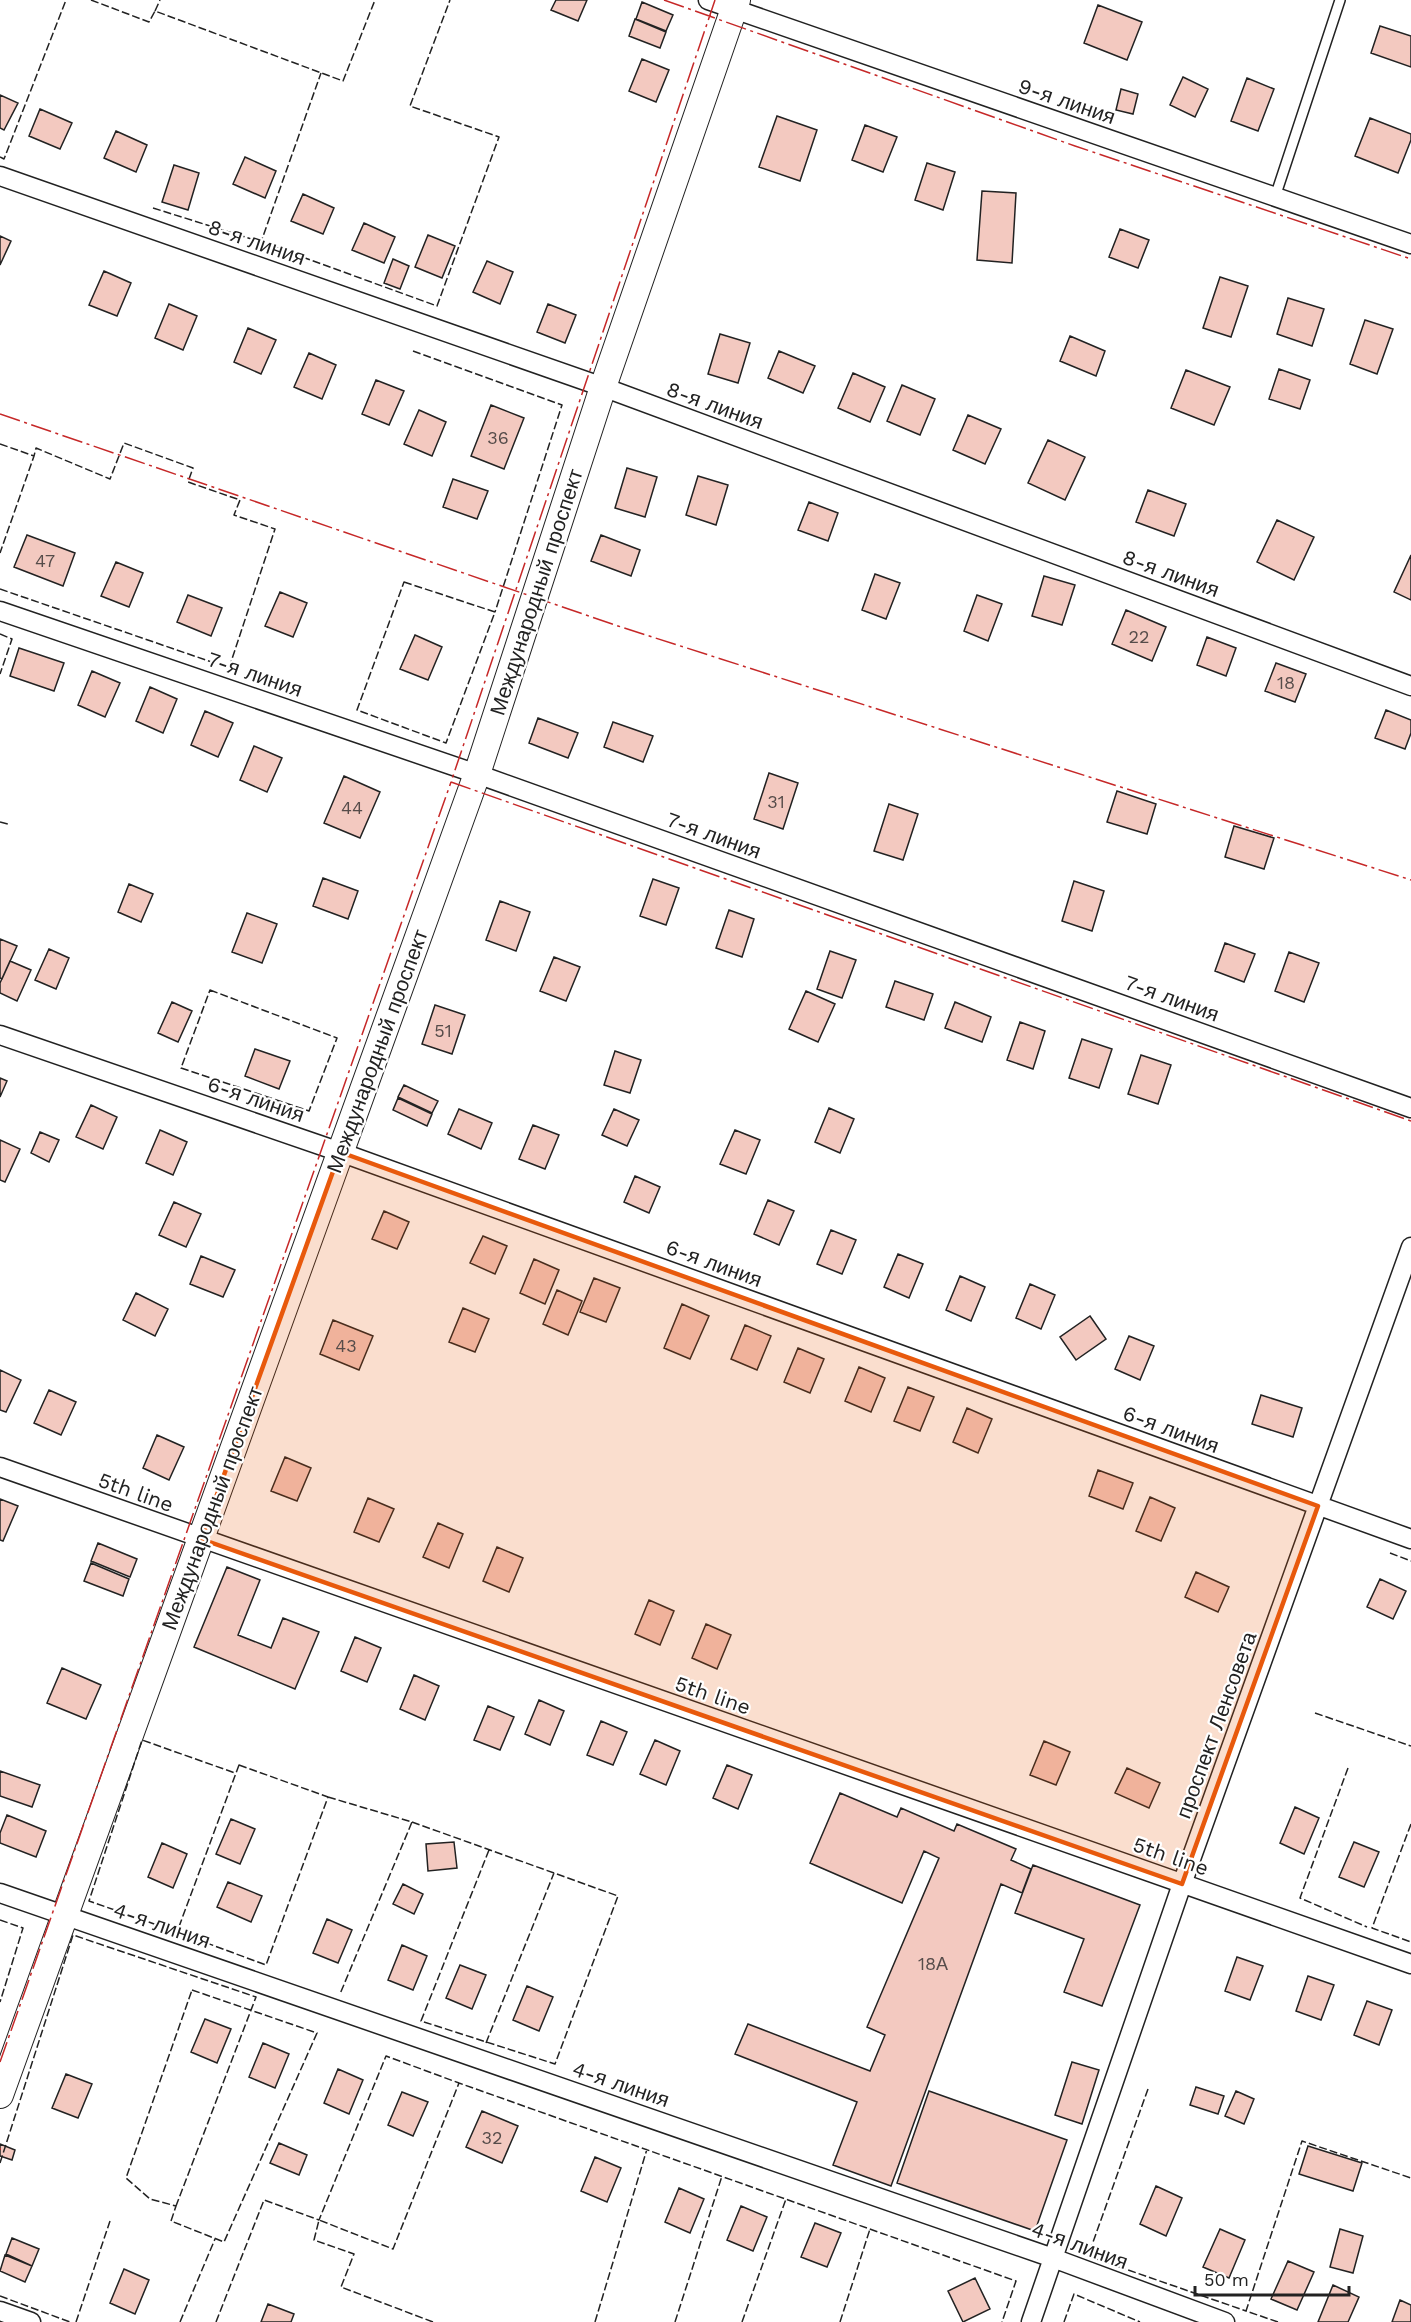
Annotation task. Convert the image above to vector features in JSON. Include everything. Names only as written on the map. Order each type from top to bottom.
[{"type":"street","name":"9-я линия","points":[[708,0],[735,5],[1411,244]]},
{"type":"street","name":"Международный проспект","points":[[0,2096],[477,774],[603,387],[735,5]]},
{"type":"street","name":"8-я линия","points":[[0,176],[603,387],[1411,686]]},
{"type":"street","name":"7-я линия","points":[[0,610],[477,774],[1411,1108]]},
{"type":"street","name":"6-я линия","points":[[0,1035],[340,1152],[1411,1539]]},
{"type":"street","name":"проспект Ленсовета","points":[[1031,2322],[1182,1884],[1411,1247]]},
{"type":"street","name":"5th line","points":[[0,1467],[1411,1965]]},
{"type":"street","name":"4-я линия","points":[[0,1893],[1053,2258],[1225,2322]]},
{"type":"street","points":[[0,2311],[31,2322]]},
{"type":"lane","points":[[1275,197],[1340,0]]},
{"type":"highlighted area","points":[[340,1152],[1318,1506],[1182,1884],[201,1539]]},
{"type":"building","points":[[556,0],[587,0],[578,21],[551,10]]},
{"type":"building","points":[[642,2],[673,15],[666,31],[636,19]]},
{"type":"building","points":[[1098,5],[1142,22],[1127,60],[1084,43]]},
{"type":"building","points":[[635,19],[666,32],[660,48],[629,36]]},
{"type":"building","points":[[1380,26],[1411,36],[1411,67],[1371,53]]},
{"type":"building","points":[[642,59],[669,70],[656,102],[629,91]]},
{"type":"building","points":[[1183,77],[1208,89],[1195,117],[1170,105]]},
{"type":"building","points":[[1247,78],[1274,89],[1258,131],[1231,121]]},
{"type":"building","points":[[1121,89],[1138,94],[1133,114],[1116,110]]},
{"type":"building","points":[[0,95],[18,103],[4,130],[0,128]]},
{"type":"building","points":[[40,109],[72,123],[60,149],[29,136]]},
{"type":"building","points":[[777,116],[817,130],[800,181],[759,167]]},
{"type":"building","points":[[1370,118],[1411,134],[1411,140],[1398,173],[1355,156]]},
{"type":"building","points":[[865,125],[897,137],[883,172],[852,160]]},
{"type":"building","points":[[116,131],[147,145],[136,172],[104,158]]},
{"type":"building","points":[[245,157],[276,171],[265,198],[233,184]]},
{"type":"building","points":[[927,163],[955,172],[943,210],[915,200]]},
{"type":"building","points":[[174,165],[199,173],[188,210],[162,202]]},
{"type":"building","points":[[982,191],[1016,193],[1012,263],[977,260]]},
{"type":"building","points":[[303,194],[334,208],[323,234],[291,221]]},
{"type":"building","points":[[364,223],[395,237],[384,263],[352,250]]},
{"type":"building","points":[[1120,229],[1149,240],[1138,268],[1109,257]]},
{"type":"building","points":[[428,235],[455,246],[442,278],[415,267]]},
{"type":"building","points":[[0,236],[11,241],[0,265]]},
{"type":"building","points":[[393,259],[409,266],[400,289],[384,283]]},
{"type":"building","points":[[487,261],[513,272],[500,304],[473,292]]},
{"type":"building","points":[[104,271],[131,283],[117,316],[89,305]]},
{"type":"building","points":[[1220,277],[1248,286],[1231,337],[1203,328]]},
{"type":"building","points":[[1288,298],[1324,309],[1312,346],[1277,334]]},
{"type":"building","points":[[169,304],[197,316],[183,350],[155,338]]},
{"type":"building","points":[[548,304],[576,315],[565,343],[537,332]]},
{"type":"building","points":[[1365,320],[1393,329],[1377,374],[1350,364]]},
{"type":"building","points":[[248,328],[276,340],[261,374],[234,362]]},
{"type":"building","points":[[720,334],[750,343],[738,383],[708,374]]},
{"type":"building","points":[[1070,336],[1105,351],[1096,376],[1060,361]]},
{"type":"building","points":[[779,351],[815,366],[803,393],[768,378]]},
{"type":"building","points":[[309,353],[336,365],[322,399],[294,387]]},
{"type":"building","points":[[1279,369],[1310,380],[1300,409],[1269,399]]},
{"type":"building","points":[[1186,370],[1230,387],[1214,425],[1171,408]]},
{"type":"building","points":[[853,373],[885,387],[870,422],[838,408]]},
{"type":"building","points":[[376,380],[404,391],[389,425],[362,414]]},
{"type":"building","points":[[902,385],[935,399],[920,435],[887,421]]},
{"type":"building","points":[[491,405],[524,418],[504,469],[471,456]]},
{"type":"building","points":[[419,410],[446,422],[432,456],[404,444]]},
{"type":"building","points":[[968,415],[1001,429],[985,464],[953,450]]},
{"type":"building","points":[[1048,440],[1085,457],[1065,500],[1028,483]]},
{"type":"building","points":[[627,468],[657,477],[645,517],[615,508]]},
{"type":"building","points":[[698,476],[728,485],[716,525],[686,515]]},
{"type":"building","points":[[453,479],[488,491],[477,519],[443,507]]},
{"type":"building","points":[[1148,490],[1186,504],[1174,536],[1136,522]]},
{"type":"building","points":[[809,502],[838,513],[828,541],[798,530]]},
{"type":"building","points":[[1277,520],[1314,537],[1294,580],[1257,562]]},
{"type":"building","points":[[27,535],[75,553],[63,586],[14,567]]},
{"type":"building","points":[[601,535],[640,550],[631,576],[591,561]]},
{"type":"building","points":[[1411,555],[1411,600],[1394,592]]},
{"type":"building","points":[[116,562],[143,573],[129,607],[101,596]]},
{"type":"building","points":[[875,574],[900,583],[886,619],[862,610]]},
{"type":"building","points":[[1044,576],[1075,585],[1062,625],[1032,616]]},
{"type":"building","points":[[280,592],[307,603],[293,637],[265,626]]},
{"type":"building","points":[[188,595],[222,608],[211,636],[177,622]]},
{"type":"building","points":[[977,595],[1002,604],[988,641],[964,631]]},
{"type":"building","points":[[1126,610],[1166,627],[1152,661],[1112,644]]},
{"type":"building","points":[[415,635],[442,647],[428,680],[400,669]]},
{"type":"building","points":[[1207,637],[1236,648],[1226,676],[1197,665]]},
{"type":"building","points":[[19,648],[64,663],[54,691],[10,676]]},
{"type":"building","points":[[1276,663],[1306,674],[1295,702],[1265,691]]},
{"type":"building","points":[[92,671],[120,683],[105,717],[78,705]]},
{"type":"building","points":[[150,687],[177,699],[163,733],[136,721]]},
{"type":"building","points":[[1386,710],[1411,720],[1411,733],[1405,749],[1375,738]]},
{"type":"building","points":[[205,711],[233,723],[218,757],[191,745]]},
{"type":"building","points":[[538,718],[578,733],[568,758],[529,743]]},
{"type":"building","points":[[613,722],[653,736],[643,762],[604,747]]},
{"type":"building","points":[[254,746],[282,758],[267,792],[240,780]]},
{"type":"building","points":[[769,773],[798,783],[783,829],[754,819]]},
{"type":"building","points":[[344,776],[380,792],[360,838],[324,823]]},
{"type":"building","points":[[1117,791],[1156,804],[1147,834],[1107,822]]},
{"type":"building","points":[[889,804],[918,814],[903,860],[874,851]]},
{"type":"building","points":[[1234,826],[1274,838],[1264,869],[1225,857]]},
{"type":"building","points":[[323,878],[358,891],[348,919],[313,906]]},
{"type":"building","points":[[653,879],[679,888],[666,925],[640,916]]},
{"type":"building","points":[[1074,881],[1104,891],[1092,931],[1062,921]]},
{"type":"building","points":[[129,884],[153,894],[141,922],[118,912]]},
{"type":"building","points":[[500,901],[530,912],[516,951],[486,940]]},
{"type":"building","points":[[729,910],[754,919],[742,957],[716,948]]},
{"type":"building","points":[[247,913],[277,924],[262,963],[232,952]]},
{"type":"building","points":[[0,939],[17,946],[2,979],[0,978]]},
{"type":"building","points":[[1225,943],[1255,954],[1244,982],[1215,971]]},
{"type":"building","points":[[49,949],[69,958],[56,989],[35,980]]},
{"type":"building","points":[[830,951],[856,960],[842,998],[817,989]]},
{"type":"building","points":[[1289,952],[1319,963],[1304,1002],[1275,991]]},
{"type":"building","points":[[554,957],[580,967],[566,1001],[540,991]]},
{"type":"building","points":[[10,961],[31,970],[17,1001],[0,993],[0,983]]},
{"type":"building","points":[[895,981],[933,994],[924,1020],[886,1007]]},
{"type":"building","points":[[806,991],[835,1004],[818,1042],[789,1029]]},
{"type":"building","points":[[172,1002],[192,1011],[178,1042],[158,1033]]},
{"type":"building","points":[[955,1002],[991,1017],[982,1042],[945,1028]]},
{"type":"building","points":[[435,1005],[465,1015],[452,1054],[422,1044]]},
{"type":"building","points":[[1020,1022],[1045,1031],[1033,1069],[1007,1060]]},
{"type":"building","points":[[1082,1039],[1112,1049],[1099,1088],[1069,1078]]},
{"type":"building","points":[[255,1049],[290,1061],[279,1089],[245,1076]]},
{"type":"building","points":[[615,1051],[641,1060],[630,1093],[604,1085]]},
{"type":"building","points":[[1141,1055],[1171,1065],[1158,1104],[1128,1094]]},
{"type":"building","points":[[0,1078],[7,1081],[0,1097]]},
{"type":"building","points":[[404,1085],[438,1101],[432,1113],[398,1097]]},
{"type":"building","points":[[398,1098],[432,1114],[427,1126],[393,1110]]},
{"type":"building","points":[[91,1105],[117,1117],[103,1149],[76,1137]]},
{"type":"building","points":[[829,1108],[854,1119],[840,1153],[815,1142]]},
{"type":"building","points":[[459,1109],[492,1123],[481,1149],[448,1134]]},
{"type":"building","points":[[614,1109],[639,1120],[627,1146],[602,1135]]},
{"type":"building","points":[[533,1125],[559,1135],[545,1169],[519,1159]]},
{"type":"building","points":[[160,1130],[187,1142],[173,1175],[146,1163]]},
{"type":"building","points":[[735,1130],[760,1140],[746,1174],[720,1164]]},
{"type":"building","points":[[40,1132],[59,1140],[49,1162],[31,1153]]},
{"type":"building","points":[[0,1140],[20,1149],[5,1182],[0,1180]]},
{"type":"building","points":[[635,1176],[660,1187],[649,1213],[624,1202]]},
{"type":"building","points":[[768,1200],[794,1211],[779,1245],[754,1234]]},
{"type":"building","points":[[174,1202],[201,1214],[186,1247],[159,1235]]},
{"type":"building","points":[[384,1211],[409,1222],[397,1249],[372,1239]]},
{"type":"building","points":[[831,1230],[856,1240],[842,1274],[817,1264]]},
{"type":"building","points":[[483,1236],[507,1246],[495,1274],[470,1263]]},
{"type":"building","points":[[898,1254],[923,1264],[909,1298],[884,1287]]},
{"type":"building","points":[[201,1256],[235,1270],[223,1297],[190,1284]]},
{"type":"building","points":[[534,1259],[559,1270],[545,1304],[520,1293]]},
{"type":"building","points":[[960,1276],[985,1287],[971,1321],[946,1310]]},
{"type":"building","points":[[594,1278],[620,1288],[606,1322],[580,1312]]},
{"type":"building","points":[[1030,1284],[1055,1295],[1041,1329],[1016,1318]]},
{"type":"building","points":[[557,1290],[582,1301],[568,1335],[543,1324]]},
{"type":"building","points":[[136,1293],[168,1309],[155,1336],[123,1320]]},
{"type":"building","points":[[682,1304],[709,1316],[690,1359],[664,1348]]},
{"type":"building","points":[[463,1308],[489,1319],[475,1352],[449,1342]]},
{"type":"building","points":[[1090,1316],[1106,1339],[1076,1360],[1060,1337]]},
{"type":"building","points":[[333,1320],[373,1336],[359,1370],[320,1354]]},
{"type":"building","points":[[745,1325],[771,1336],[757,1370],[731,1359]]},
{"type":"building","points":[[1129,1336],[1154,1346],[1140,1380],[1115,1369]]},
{"type":"building","points":[[798,1348],[824,1359],[810,1393],[784,1382]]},
{"type":"building","points":[[859,1367],[885,1378],[871,1412],[845,1401]]},
{"type":"building","points":[[0,1370],[21,1380],[6,1412],[0,1410]]},
{"type":"building","points":[[908,1387],[934,1397],[920,1431],[894,1421]]},
{"type":"building","points":[[49,1390],[76,1402],[61,1435],[34,1423]]},
{"type":"building","points":[[1261,1395],[1302,1408],[1293,1437],[1252,1424]]},
{"type":"building","points":[[967,1408],[992,1419],[978,1453],[953,1442]]},
{"type":"building","points":[[157,1435],[184,1447],[169,1480],[143,1468]]},
{"type":"building","points":[[285,1457],[311,1468],[297,1501],[271,1491]]},
{"type":"building","points":[[1098,1470],[1133,1483],[1123,1509],[1089,1496]]},
{"type":"building","points":[[1150,1497],[1175,1508],[1161,1541],[1136,1531]]},
{"type":"building","points":[[368,1498],[394,1509],[379,1542],[354,1532]]},
{"type":"building","points":[[0,1499],[18,1506],[3,1541],[0,1540]]},
{"type":"building","points":[[438,1523],[463,1534],[449,1568],[423,1557]]},
{"type":"building","points":[[98,1543],[137,1559],[130,1577],[91,1561]]},
{"type":"building","points":[[497,1547],[523,1558],[509,1592],[483,1581]]},
{"type":"building","points":[[91,1563],[129,1579],[123,1596],[84,1581]]},
{"type":"building","points":[[227,1567],[260,1580],[238,1635],[271,1648],[283,1618],[319,1632],[295,1689],[194,1647]]},
{"type":"building","points":[[1196,1572],[1229,1587],[1218,1612],[1185,1597]]},
{"type":"building","points":[[1380,1579],[1406,1591],[1393,1619],[1367,1607]]},
{"type":"building","points":[[649,1600],[674,1611],[660,1645],[635,1634]]},
{"type":"building","points":[[706,1624],[731,1635],[717,1669],[692,1658]]},
{"type":"building","points":[[355,1637],[381,1648],[367,1682],[341,1671]]},
{"type":"building","points":[[62,1668],[101,1685],[86,1719],[47,1703]]},
{"type":"building","points":[[414,1675],[439,1686],[425,1720],[400,1709]]},
{"type":"building","points":[[539,1700],[564,1711],[550,1745],[525,1734]]},
{"type":"building","points":[[488,1706],[514,1717],[500,1750],[474,1740]]},
{"type":"building","points":[[601,1721],[627,1732],[613,1765],[587,1755]]},
{"type":"building","points":[[655,1740],[680,1751],[666,1785],[640,1774]]},
{"type":"building","points":[[1044,1741],[1070,1752],[1056,1785],[1030,1775]]},
{"type":"building","points":[[727,1765],[752,1775],[738,1809],[713,1798]]},
{"type":"building","points":[[1127,1768],[1160,1783],[1149,1808],[1115,1793]]},
{"type":"building","points":[[0,1771],[40,1785],[32,1807],[0,1796]]},
{"type":"building","points":[[840,1793],[897,1817],[901,1808],[954,1831],[957,1824],[1016,1849],[1011,1860],[1031,1869],[1022,1893],[1001,1884],[891,2186],[833,2165],[857,2102],[735,2054],[748,2024],[870,2071],[885,2035],[867,2027],[939,1858],[924,1851],[902,1903],[810,1863]]},
{"type":"building","points":[[1295,1807],[1319,1818],[1304,1854],[1280,1843]]},
{"type":"building","points":[[7,1815],[46,1831],[36,1857],[0,1843],[0,1833]]},
{"type":"building","points":[[231,1819],[255,1829],[240,1864],[216,1854]]},
{"type":"building","points":[[454,1842],[457,1868],[428,1871],[426,1844]]},
{"type":"building","points":[[1354,1842],[1379,1852],[1364,1887],[1339,1877]]},
{"type":"building","points":[[162,1843],[187,1854],[173,1888],[148,1877]]},
{"type":"building","points":[[1033,1865],[1140,1905],[1102,2006],[1064,1992],[1084,1939],[1015,1913]]},
{"type":"building","points":[[228,1882],[262,1896],[251,1922],[217,1907]]},
{"type":"building","points":[[403,1884],[423,1894],[414,1914],[393,1904]]},
{"type":"building","points":[[327,1919],[352,1930],[338,1963],[313,1953]]},
{"type":"building","points":[[402,1945],[427,1956],[413,1990],[388,1980]]},
{"type":"building","points":[[1237,1957],[1263,1966],[1250,2000],[1225,1991]]},
{"type":"building","points":[[460,1965],[486,1975],[472,2009],[446,1998]]},
{"type":"building","points":[[1308,1976],[1334,1985],[1321,2020],[1296,2011]]},
{"type":"building","points":[[527,1986],[553,1997],[539,2031],[513,2020]]},
{"type":"building","points":[[1367,2001],[1392,2010],[1379,2045],[1354,2035]]},
{"type":"building","points":[[205,2019],[231,2029],[217,2063],[191,2052]]},
{"type":"building","points":[[263,2043],[289,2054],[275,2088],[249,2077]]},
{"type":"building","points":[[1072,2062],[1099,2070],[1082,2124],[1055,2115]]},
{"type":"building","points":[[338,2069],[363,2080],[349,2114],[324,2103]]},
{"type":"building","points":[[66,2074],[92,2084],[78,2118],[52,2108]]},
{"type":"building","points":[[1196,2087],[1224,2096],[1218,2114],[1190,2105]]},
{"type":"building","points":[[929,2091],[1067,2140],[1035,2231],[897,2183]]},
{"type":"building","points":[[1236,2091],[1254,2099],[1244,2124],[1225,2116]]},
{"type":"building","points":[[402,2092],[428,2102],[413,2136],[388,2125]]},
{"type":"building","points":[[482,2111],[518,2126],[502,2163],[466,2147]]},
{"type":"building","points":[[279,2143],[307,2155],[299,2175],[270,2163]]},
{"type":"building","points":[[0,2144],[15,2150],[12,2160],[0,2156]]},
{"type":"building","points":[[1308,2146],[1362,2163],[1353,2191],[1299,2174]]},
{"type":"building","points":[[595,2157],[621,2168],[607,2202],[581,2191]]},
{"type":"building","points":[[1156,2186],[1182,2198],[1166,2236],[1140,2224]]},
{"type":"building","points":[[679,2188],[704,2199],[690,2233],[665,2222]]},
{"type":"building","points":[[741,2206],[767,2217],[753,2251],[727,2240]]},
{"type":"building","points":[[815,2223],[841,2233],[827,2267],[801,2257]]},
{"type":"building","points":[[1220,2229],[1245,2240],[1229,2278],[1203,2267]]},
{"type":"building","points":[[1340,2229],[1363,2236],[1353,2273],[1330,2267]]},
{"type":"building","points":[[12,2238],[39,2249],[32,2266],[6,2254]]},
{"type":"building","points":[[5,2255],[32,2266],[25,2282],[0,2271]]},
{"type":"building","points":[[1288,2261],[1314,2272],[1297,2310],[1271,2299]]},
{"type":"building","points":[[124,2269],[149,2280],[135,2314],[110,2303]]},
{"type":"building","points":[[975,2278],[990,2309],[963,2322],[948,2291]]},
{"type":"building","points":[[1333,2285],[1359,2297],[1348,2322],[1318,2322]]},
{"type":"building","points":[[1400,2300],[1411,2305],[1411,2322],[1392,2322]]},
{"type":"building","points":[[268,2304],[294,2314],[291,2322],[261,2322]]},
{"type":"fence","points":[[0,157],[4,159],[66,0]]},
{"type":"fence","points":[[91,0],[149,22],[155,11],[343,81],[375,0]]},
{"type":"fence","points":[[155,11],[160,0]]},
{"type":"fence","points":[[261,242],[437,306],[499,137],[410,106],[450,0]]},
{"type":"fence","points":[[153,208],[261,242],[321,73]]},
{"type":"fence","points":[[413,351],[562,405],[495,612]]},
{"type":"fence","points":[[0,589],[229,668],[275,529],[234,515],[240,500],[188,482],[193,468],[124,443],[110,479],[36,448],[34,456]]},
{"type":"fence","points":[[0,444],[34,456],[0,553]]},
{"type":"fence","points":[[404,582],[495,612],[446,743],[357,710],[404,582]]},
{"type":"fence","points":[[0,634],[12,639],[0,674]]},
{"type":"fence","points":[[0,822],[8,824]]},
{"type":"fence","points":[[210,990],[337,1038],[309,1111],[181,1068],[210,990]]},
{"type":"fence","points":[[1390,1553],[1411,1561]]},
{"type":"fence","points":[[1315,1713],[1411,1746]]},
{"type":"fence","points":[[177,1932],[89,1901],[142,1740],[235,1773]]},
{"type":"fence","points":[[239,1765],[328,1797],[266,1965],[177,1932],[239,1765]]},
{"type":"fence","points":[[1348,1768],[1300,1898],[1367,1927]]},
{"type":"fence","points":[[328,1797],[412,1822],[340,1994]]},
{"type":"fence","points":[[412,1822],[618,1896],[555,2064],[421,2021],[489,1850]]},
{"type":"fence","points":[[1411,1824],[1372,1928],[1411,1942]]},
{"type":"fence","points":[[486,2043],[554,1873]]},
{"type":"fence","points":[[0,1920],[23,1928],[0,2002]]},
{"type":"fence","points":[[0,2163],[73,1935],[256,1997],[176,2206]]},
{"type":"fence","points":[[192,1990],[317,2033],[224,2242],[171,2221],[176,2206],[150,2199],[126,2178],[192,1990]]},
{"type":"fence","points":[[216,2322],[264,2200],[319,2220],[386,2056],[459,2083]]},
{"type":"fence","points":[[433,2322],[341,2287],[354,2254],[314,2240],[319,2220],[393,2249],[459,2083],[1016,2281],[1002,2322]]},
{"type":"fence","points":[[1148,2089],[1088,2256],[1246,2311]]},
{"type":"fence","points":[[1278,2322],[1246,2311],[1302,2141],[1411,2178]]},
{"type":"fence","points":[[595,2322],[647,2149]]},
{"type":"fence","points":[[675,2322],[722,2176]]},
{"type":"fence","points":[[742,2322],[786,2199]]},
{"type":"fence","points":[[76,2322],[110,2221]]},
{"type":"fence","points":[[840,2322],[870,2229]]},
{"type":"fence","points":[[180,2322],[215,2239]]},
{"type":"fence","points":[[1064,2322],[1074,2294],[1140,2322]]},
{"type":"fence","points":[[0,2296],[70,2322]]},
{"type":"power","points":[[664,0],[1075,146],[1411,259]]},
{"type":"power","points":[[715,0],[451,782],[1411,1121]]},
{"type":"power","points":[[0,414],[618,626],[1411,880]]},
{"type":"power","points":[[0,2062],[451,782]]}]
